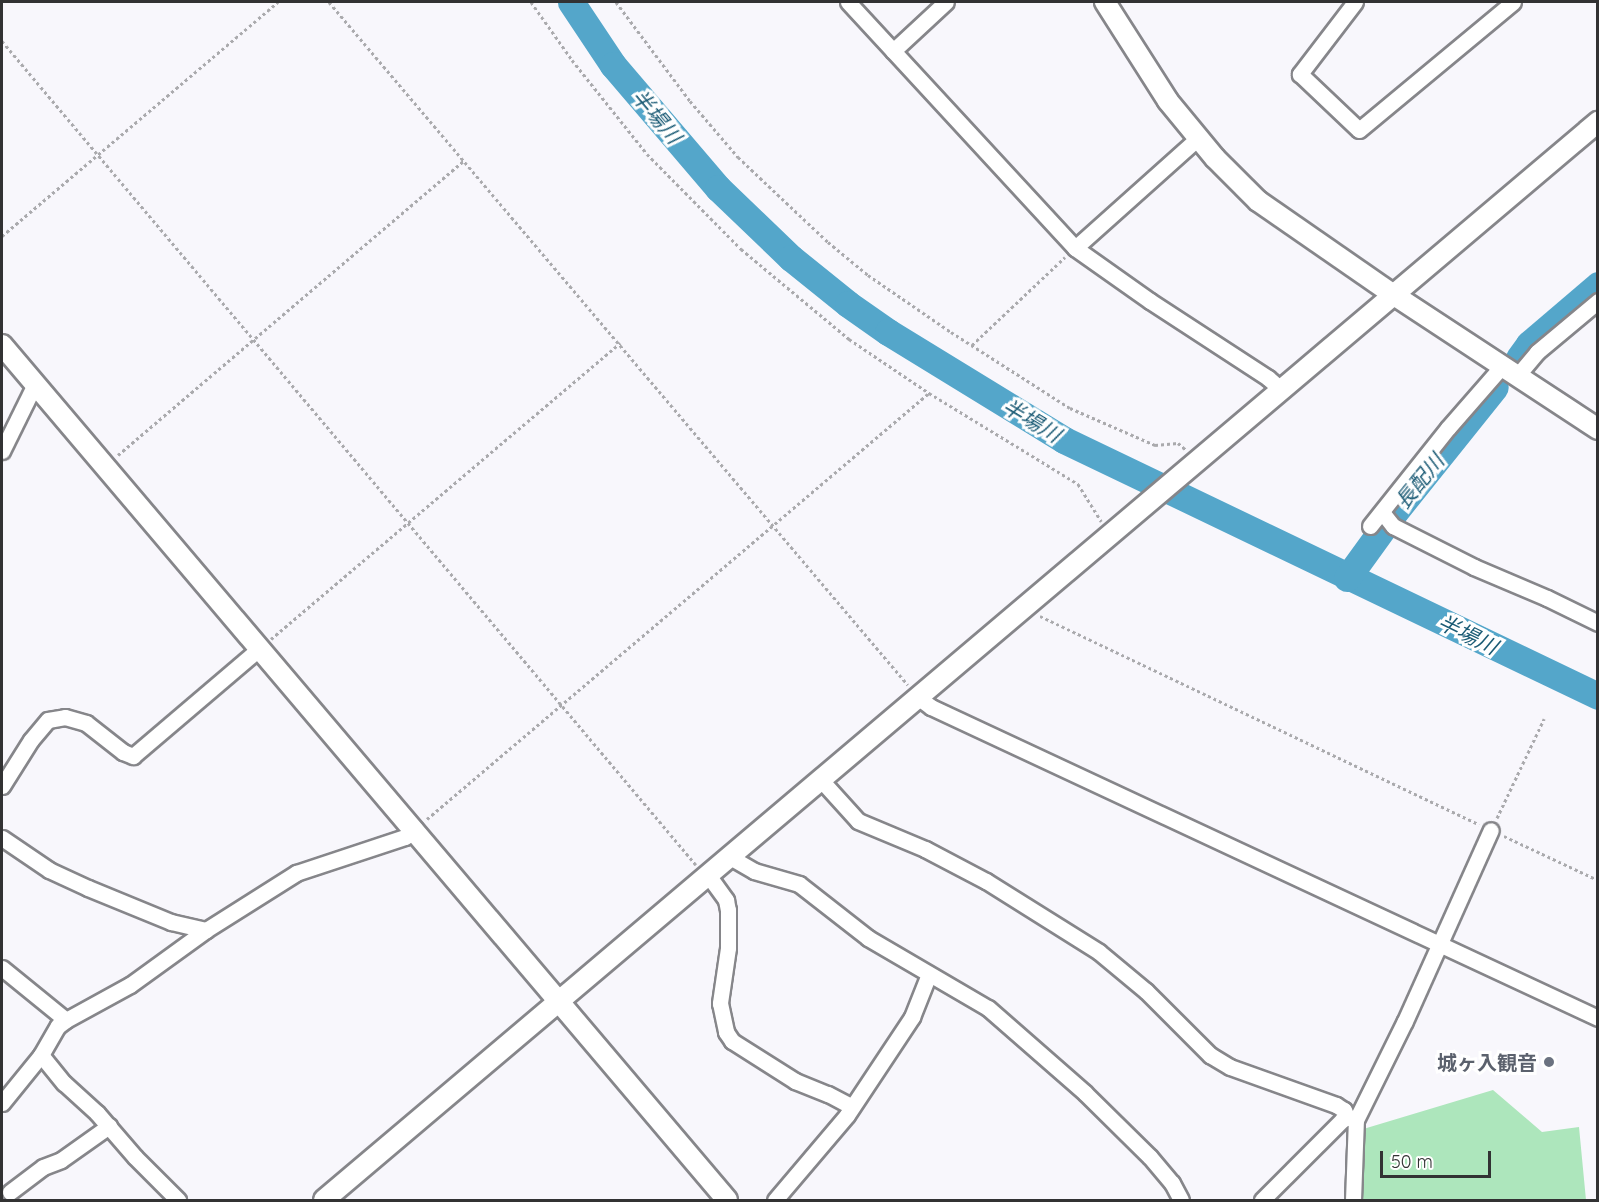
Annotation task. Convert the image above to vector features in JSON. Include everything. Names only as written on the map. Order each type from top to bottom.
[{"type":"street","points":[[848,2],[1075,248],[1185,325],[1268,378],[1282,390]]},
{"type":"street","points":[[893,51],[946,2]]},
{"type":"street","points":[[1105,2],[1146,70],[1198,138],[1232,176],[1271,212],[1598,429]]},
{"type":"street","points":[[1355,2],[1300,74],[1359,130],[1513,2]]},
{"type":"street","points":[[324,1200],[1598,122]]},
{"type":"street","points":[[1075,248],[1198,138]]},
{"type":"street","points":[[1370,526],[1386,518],[1448,428],[1510,371],[1537,352],[1598,301]]},
{"type":"street","points":[[2,345],[727,1200]]},
{"type":"street","points":[[2,450],[35,384]]},
{"type":"street","points":[[1386,518],[1474,567],[1547,597],[1598,622]]},
{"type":"street","points":[[2,786],[31,740],[48,720],[65,717],[86,723],[123,752],[133,756],[260,648]]},
{"type":"street","points":[[919,698],[931,706],[1598,1018]]},
{"type":"street","points":[[821,780],[858,821],[925,849],[976,876],[1100,952],[1146,991],[1210,1055],[1230,1068],[1336,1105],[1344,1110],[1351,1118],[1353,1200]]},
{"type":"street","points":[[2,1103],[41,1055],[53,1033],[66,1020],[130,985],[206,930],[296,873],[405,837],[415,830]]},
{"type":"street","points":[[1262,1200],[1351,1118],[1439,944],[1491,830]]},
{"type":"street","points":[[2,838],[49,870],[171,922],[206,930]]},
{"type":"street","points":[[730,857],[754,871],[799,884],[868,938],[988,1008],[1085,1093],[1161,1167],[1181,1200]]},
{"type":"street","points":[[708,876],[726,900],[728,910],[728,948],[720,1003],[726,1032],[732,1041],[795,1081],[852,1107]]},
{"type":"street","points":[[2,968],[66,1020]]},
{"type":"street","points":[[775,1200],[829,1138],[852,1107],[912,1017],[929,974]]},
{"type":"street","points":[[41,1055],[64,1083],[109,1126],[178,1200]]},
{"type":"street","points":[[8,1192],[43,1167],[61,1160],[109,1126]]},
{"type":"path","points":[[2,236],[278,2]]},
{"type":"path","points":[[329,2],[919,698]]},
{"type":"path","points":[[531,2],[608,107],[698,208],[794,296],[849,339],[929,393],[1078,484],[1111,534]]},
{"type":"path","points":[[616,2],[690,102],[738,157],[828,242],[868,275],[971,345],[1070,408],[1155,445],[1181,444],[1192,465]]},
{"type":"path","points":[[2,41],[407,523],[708,876]]},
{"type":"path","points":[[104,466],[464,161]]},
{"type":"path","points":[[971,345],[1075,248]]},
{"type":"path","points":[[260,648],[620,343]]},
{"type":"path","points":[[415,830],[929,393]]},
{"type":"path","points":[[1028,604],[1040,616],[1598,880]]},
{"type":"path","points":[[1491,830],[1544,719]]},
{"type":"green space","points":[[1493,1090],[1542,1132],[1579,1127],[1586,1200],[1359,1200],[1360,1130]]},
{"type":"waterway","name":"半場川","points":[[571,2],[613,65],[718,188],[791,258],[848,304],[888,332],[1064,440],[1598,696]]},
{"type":"waterway","name":"長配川","points":[[1519,358],[1529,344],[1598,285]]},
{"type":"waterway","name":"長配川","points":[[1347,578],[1394,513],[1495,387]]},
{"type":"place","name":"城ヶ入観音","points":[[1549,1062]]}]
